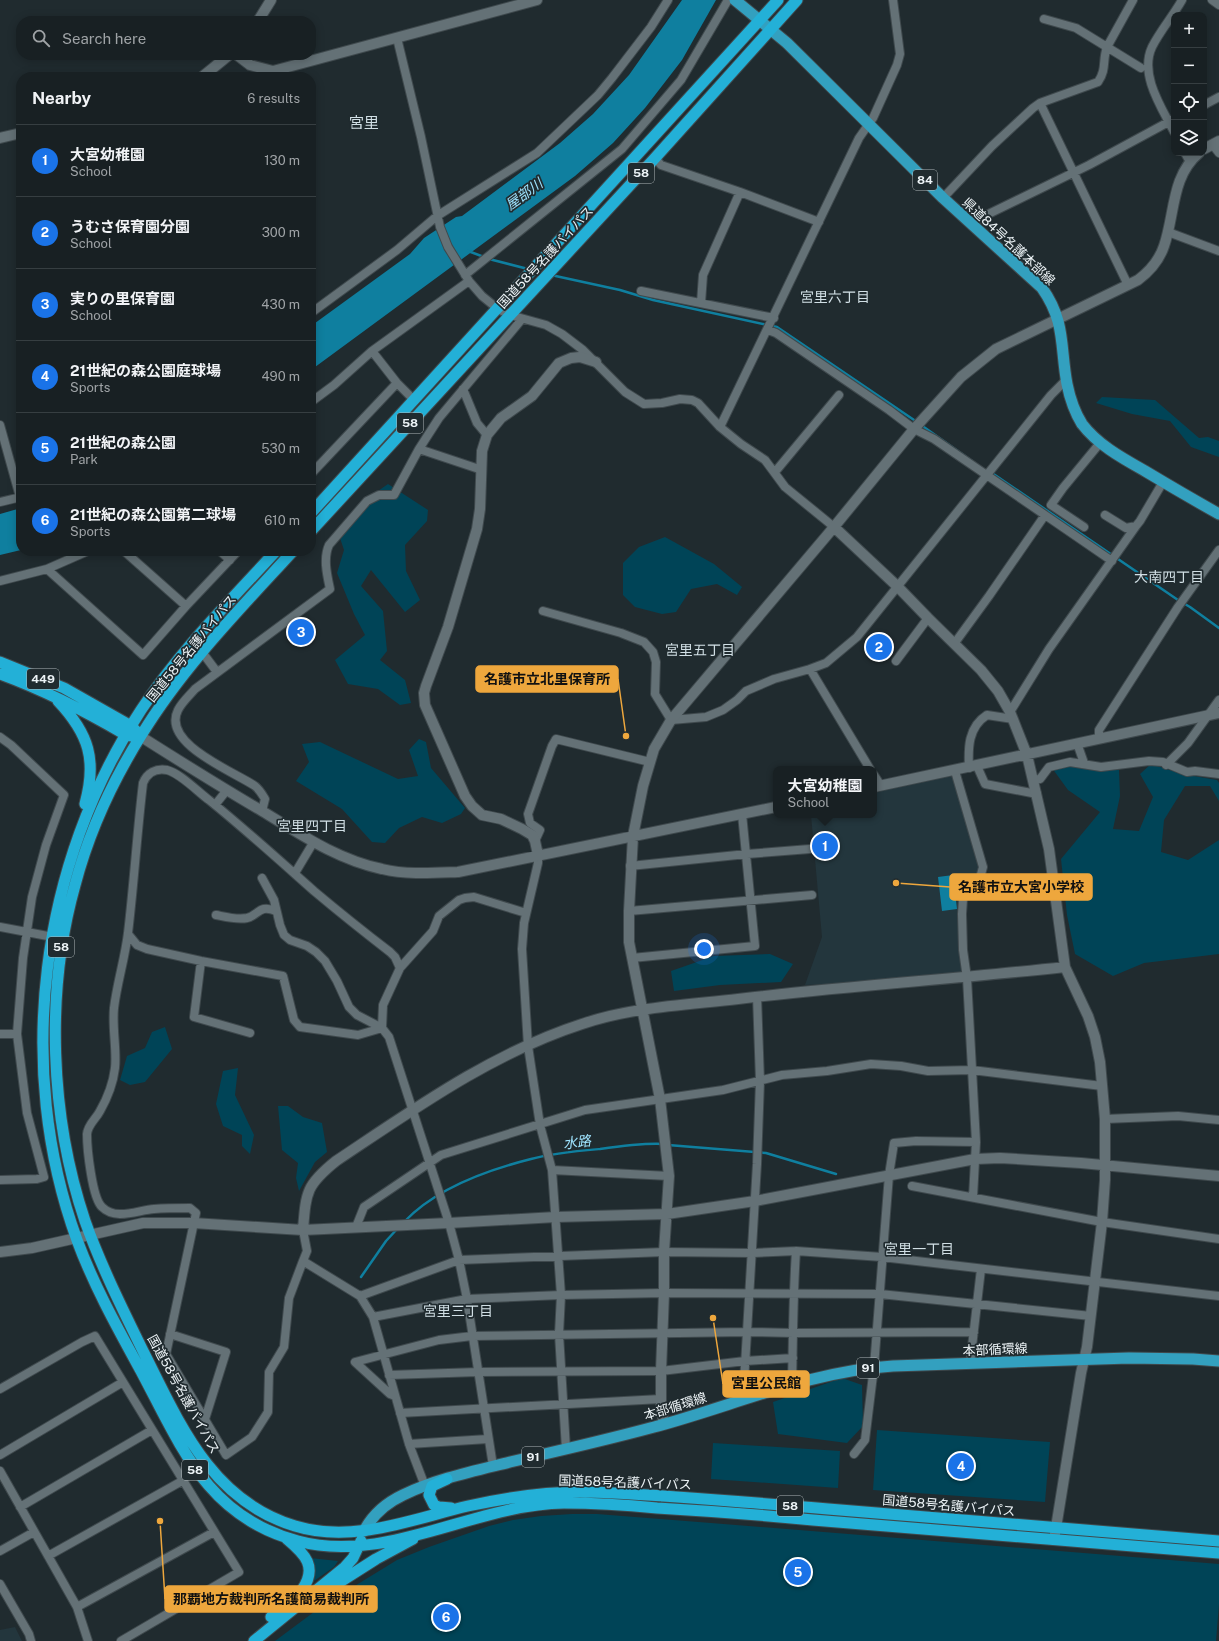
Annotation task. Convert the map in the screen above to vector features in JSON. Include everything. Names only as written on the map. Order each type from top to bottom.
[{"type":"highway","name":"国道58号名護バイパス","points":[[316,508],[778,0]]},
{"type":"highway","name":"国道58号名護バイパス","points":[[316,527],[655,158],[797,0]]},
{"type":"highway","name":"国道58号名護バイパス","points":[[272,556],[172,668],[148,700],[128,731],[103,777],[84,820],[68,868],[52,936],[44,1007],[43,1070],[47,1113],[57,1167],[76,1238],[104,1304],[181,1448],[196,1471],[217,1496],[243,1517],[283,1537],[312,1544],[334,1547],[360,1546],[387,1541],[504,1510],[535,1505],[580,1503],[709,1511],[1219,1553]]},
{"type":"highway","name":"国道58号名護バイパス","points":[[288,556],[202,652],[171,691],[140,736],[101,813],[84,854],[68,912],[59,968],[56,1032],[58,1090],[68,1157],[84,1216],[90,1235],[121,1306],[157,1379],[187,1434],[218,1479],[238,1496],[257,1509],[290,1525],[307,1530],[334,1532],[364,1531],[464,1507],[524,1496],[555,1493],[601,1492],[709,1499],[1219,1541]]},
{"type":"highway","name":"449","points":[[0,662],[64,688],[128,731]]},
{"type":"highway","name":"449","points":[[0,674],[51,695],[140,736]]},
{"type":"highway","points":[[51,695],[69,713],[80,727],[88,748],[91,779],[84,807],[84,820]]},
{"type":"highway","points":[[446,1479],[432,1486],[430,1489],[429,1495],[432,1502],[434,1505],[439,1507],[464,1507]]},
{"type":"highway","name":"本部循環線","points":[[257,1638],[345,1567],[353,1558],[360,1546],[364,1531]]},
{"type":"highway","points":[[299,1604],[332,1587],[376,1559],[427,1531]]},
{"type":"highway","points":[[257,1638],[267,1621],[302,1590],[309,1574],[309,1564],[305,1557],[283,1537]]},
{"type":"main road","name":"県道84号名護本部線","points":[[735,0],[760,19],[787,43],[943,198],[1042,288],[1054,306],[1058,319],[1062,337],[1066,380],[1070,398],[1075,412],[1083,424],[1100,442],[1163,482],[1219,514]]},
{"type":"main road","name":"本部循環線","points":[[364,1531],[374,1517],[391,1501],[425,1486],[446,1479],[664,1424],[792,1385],[874,1367],[1155,1358],[1219,1361]]},
{"type":"street","points":[[261,16],[271,0]]},
{"type":"street","points":[[316,60],[537,0]]},
{"type":"street","points":[[316,309],[398,250],[437,216],[537,153],[598,95],[651,27],[668,0]]},
{"type":"street","points":[[316,398],[334,385],[372,351],[467,278],[622,149],[681,80],[728,0]]},
{"type":"street","points":[[720,427],[774,318],[859,138],[873,118],[885,92],[900,54],[893,0]]},
{"type":"street","points":[[943,198],[992,146],[1040,103],[1098,82],[1103,74],[1107,47],[1133,0]]},
{"type":"street","points":[[1171,120],[1156,96],[1148,72],[1149,60],[1151,49],[1182,0]]},
{"type":"street","points":[[1212,0],[1219,5]]},
{"type":"street","points":[[1044,19],[1076,28],[1141,68]]},
{"type":"street","points":[[397,38],[430,175],[440,227],[448,247],[460,267],[482,296],[498,309],[510,315],[546,325],[562,334],[583,350],[626,392],[644,404],[662,403],[680,399],[698,402],[720,427],[741,444],[766,460],[785,487],[834,527],[897,586],[981,670],[998,691],[1012,716],[1027,755],[1049,849],[1065,967],[1080,997],[1095,1037],[1100,1062],[1105,1119],[1106,1166],[1096,1281],[1087,1347],[1054,1540]]},
{"type":"street","points":[[208,72],[223,60]]},
{"type":"street","points":[[244,60],[250,65],[273,71],[314,60]]},
{"type":"street","points":[[1207,103],[1219,97]]},
{"type":"street","points":[[1040,103],[1128,285]]},
{"type":"street","points":[[970,223],[1074,172],[1171,122]]},
{"type":"street","points":[[0,138],[16,134]]},
{"type":"street","points":[[1212,145],[1219,153]]},
{"type":"street","points":[[622,149],[633,159]]},
{"type":"street","points":[[655,158],[661,165],[740,192],[819,222]]},
{"type":"street","points":[[664,1424],[662,1414],[660,1371],[668,1176],[660,1099],[629,942],[628,911],[633,836],[643,786],[654,749],[671,720],[917,426],[961,377],[995,345],[1058,319],[1138,280],[1153,266],[1164,248],[1176,194],[1187,158]]},
{"type":"street","points":[[701,303],[703,275],[740,192]]},
{"type":"street","points":[[1168,232],[1219,250]]},
{"type":"street","points":[[641,290],[774,318]]},
{"type":"street","points":[[262,811],[264,799],[256,787],[216,764],[183,740],[178,732],[176,722],[177,712],[183,702],[195,689],[330,589],[326,559],[326,552],[329,545],[367,501],[379,495],[394,495],[419,449],[439,418],[522,319]]},
{"type":"street","points":[[768,330],[776,333],[890,410],[917,426],[987,476],[1114,558]]},
{"type":"street","points":[[372,351],[397,383],[414,400]]},
{"type":"street","points":[[566,1449],[559,1334],[561,1294],[552,1170],[540,1125],[528,1046],[522,949],[526,913],[538,863],[536,841],[532,835],[522,829],[501,819],[482,815],[472,806],[465,796],[424,700],[426,686],[448,627],[477,529],[480,509],[482,451],[487,435],[500,418],[532,396],[559,363],[571,358],[580,357],[596,362]]},
{"type":"street","points":[[671,720],[706,717],[723,710],[737,700],[746,691],[774,679],[826,663],[856,637],[1051,395],[1066,380]]},
{"type":"street","points":[[316,469],[397,383]]},
{"type":"street","points":[[463,389],[476,423],[487,435]]},
{"type":"street","points":[[775,472],[839,395]]},
{"type":"street","points":[[0,425],[16,480]]},
{"type":"street","points":[[1084,527],[1051,505],[1100,442]]},
{"type":"street","points":[[419,449],[482,470]]},
{"type":"street","points":[[1012,716],[1050,649],[1140,521],[1163,482]]},
{"type":"street","points":[[0,502],[16,498]]},
{"type":"street","points":[[954,644],[1046,515]]},
{"type":"street","points":[[1105,515],[1126,528],[1136,526]]},
{"type":"street","points":[[1099,738],[1099,730],[1178,607],[1219,550]]},
{"type":"street","points":[[0,581],[47,569],[77,556]]},
{"type":"street","points":[[130,556],[186,606]]},
{"type":"street","points":[[226,556],[230,560]]},
{"type":"street","points":[[47,569],[143,655],[186,606],[234,556]]},
{"type":"street","points":[[543,611],[622,633],[644,642],[653,652],[656,662],[655,694],[671,720]]},
{"type":"street","points":[[896,661],[928,618]]},
{"type":"street","points":[[202,652],[217,672]]},
{"type":"street","points":[[810,669],[868,766]]},
{"type":"street","points":[[1166,765],[1188,743],[1219,700]]},
{"type":"street","points":[[877,786],[955,771],[1099,738],[1219,713]]},
{"type":"street","points":[[1012,716],[987,715],[974,728],[970,738],[968,750],[973,767],[985,784],[1037,794]]},
{"type":"street","points":[[140,736],[314,842],[348,859],[383,869],[417,873],[458,872],[773,808]]},
{"type":"street","points":[[0,737],[12,745],[64,795],[46,845],[32,897],[23,958],[16,1034],[27,1113],[44,1177],[37,1179],[0,1180]]},
{"type":"street","points":[[536,841],[540,830],[530,823],[528,814],[552,746],[556,740],[650,762]]},
{"type":"street","points":[[1077,744],[1084,763]]},
{"type":"street","points":[[1033,780],[1040,779],[1049,767],[1070,762],[1084,763],[1101,767],[1149,761],[1163,762],[1166,765],[1187,772],[1219,774]]},
{"type":"street","points":[[400,968],[390,952],[314,891],[215,805],[176,774],[167,770],[154,771],[146,776],[142,783],[128,934],[114,1007],[113,1026],[115,1067],[110,1090],[99,1113],[90,1124],[87,1132],[88,1147],[93,1185],[100,1206],[107,1211],[114,1214],[124,1214],[153,1209],[190,1208],[196,1213],[166,1354],[226,1455],[252,1437],[268,1412],[269,1372],[284,1347],[290,1298],[307,1251],[303,1230],[305,1201],[310,1188],[319,1176],[336,1161],[412,1110],[456,1084],[505,1056],[580,1024],[642,1010],[756,996],[967,978],[1065,967]]},
{"type":"street","points":[[955,771],[983,868],[980,878],[969,888],[963,899],[962,914],[963,950],[967,978],[976,1142],[973,1197]]},
{"type":"street","points":[[215,805],[227,790]]},
{"type":"street","points":[[632,958],[755,946],[742,814]]},
{"type":"street","points":[[295,873],[314,842]]},
{"type":"street","points":[[630,866],[810,849]]},
{"type":"street","points":[[262,878],[274,900],[280,925],[284,934],[290,940],[307,946],[316,952],[325,961],[337,981],[349,1007],[357,1015],[382,1028],[388,1037],[449,1223],[459,1260],[468,1299],[472,1336],[493,1466]]},
{"type":"street","points":[[628,911],[812,894]]},
{"type":"street","points":[[382,1028],[383,1005],[400,968],[433,931],[439,916],[459,900],[474,897],[526,913]]},
{"type":"street","points":[[216,915],[234,918],[247,918],[261,909],[272,909],[276,911]]},
{"type":"street","points":[[0,927],[52,936]]},
{"type":"street","points":[[128,934],[138,945],[147,949],[283,976],[294,1020],[300,1027],[358,1035],[382,1028]]},
{"type":"street","points":[[201,960],[194,1016],[250,1033]]},
{"type":"street","points":[[743,1399],[758,1164],[760,1081],[756,996]]},
{"type":"street","points":[[0,1034],[16,1034]]},
{"type":"street","points":[[356,1227],[364,1207],[441,1154],[585,1110],[723,1090],[782,1075],[827,1071],[871,1064],[901,1066],[928,1071],[972,1070],[1102,1086]]},
{"type":"street","points":[[1105,1119],[1178,1116],[1219,1120]]},
{"type":"street","points":[[854,1454],[865,1440],[874,1367],[889,1175],[894,1143],[916,1141],[976,1142]]},
{"type":"street","points":[[0,1252],[32,1248],[143,1223],[193,1223],[303,1230],[556,1217],[667,1214],[755,1201],[975,1160],[1000,1158],[1219,1176]]},
{"type":"street","points":[[552,1170],[668,1176]]},
{"type":"street","points":[[912,1186],[1102,1222],[1219,1239]]},
{"type":"street","points":[[792,1385],[794,1333],[793,1293],[796,1251]]},
{"type":"street","points":[[360,1296],[459,1260],[664,1252],[753,1253],[796,1251],[882,1257],[1219,1296]]},
{"type":"street","points":[[303,1261],[360,1296],[372,1317],[409,1444],[425,1486]]},
{"type":"street","points":[[970,1364],[981,1269]]},
{"type":"street","points":[[372,1317],[468,1299],[561,1294],[664,1293],[880,1294],[1091,1316]]},
{"type":"street","points":[[395,1396],[390,1394],[355,1362],[439,1340],[472,1336],[662,1332],[974,1332]]},
{"type":"street","points":[[170,1334],[226,1352],[205,1419]]},
{"type":"street","points":[[0,1389],[95,1336],[182,1481],[239,1572],[121,1641]]},
{"type":"street","points":[[389,1375],[478,1372],[660,1371],[745,1361],[793,1358]]},
{"type":"street","points":[[0,1455],[123,1382]]},
{"type":"street","points":[[400,1412],[661,1399]]},
{"type":"street","points":[[20,1507],[152,1430]]},
{"type":"street","points":[[409,1444],[488,1439]]},
{"type":"street","points":[[168,1456],[181,1448]]},
{"type":"street","points":[[0,1472],[77,1607],[88,1641]]},
{"type":"street","points":[[48,1556],[182,1481]]},
{"type":"street","points":[[0,1551],[34,1532]]},
{"type":"street","points":[[77,1607],[214,1532]]},
{"type":"street","points":[[0,1584],[29,1634],[31,1641]]},
{"type":"shaded area","points":[[1102,397],[1155,400],[1199,438],[1208,437],[1219,441],[1219,457],[1191,447],[1170,421],[1132,414],[1096,403]]},
{"type":"shaded area","points":[[388,484],[428,510],[427,521],[405,545],[406,571],[420,600],[405,612],[371,570],[361,586],[383,611],[387,651],[380,660],[405,680],[411,703],[400,705],[378,689],[348,684],[335,660],[365,635],[354,614],[337,573],[344,550],[338,532],[358,505]]},
{"type":"shaded area","points":[[665,537],[714,564],[742,587],[737,595],[717,584],[691,589],[676,612],[662,614],[635,607],[623,595],[623,563],[639,547]]},
{"type":"shaded area","points":[[419,739],[426,742],[431,768],[465,808],[461,814],[442,823],[422,817],[399,828],[385,843],[372,842],[342,809],[296,781],[309,762],[302,744],[320,742],[398,779],[418,776],[409,750]]},
{"type":"shaded area","points":[[1064,764],[1119,770],[1120,796],[1113,829],[1139,831],[1153,797],[1140,774],[1151,764],[1182,774],[1217,780],[1219,783],[1219,801],[1210,786],[1185,786],[1164,820],[1161,852],[1188,860],[1219,840],[1219,954],[1144,963],[1113,976],[1075,954],[1067,915],[1061,859],[1100,812],[1068,790],[1052,768]]},
{"type":"shaded area","points":[[955,771],[983,867],[963,899],[967,978],[805,985],[822,937],[811,818],[877,818],[877,787]]},
{"type":"shaded area","points":[[770,954],[793,964],[781,982],[720,985],[674,991],[671,971],[714,956]]},
{"type":"shaded area","points":[[165,1027],[172,1049],[145,1082],[130,1085],[120,1080],[127,1056],[145,1048],[152,1032]]},
{"type":"shaded area","points":[[238,1068],[235,1095],[254,1135],[250,1154],[242,1146],[242,1135],[223,1126],[216,1104],[223,1071]]},
{"type":"shaded area","points":[[278,1106],[288,1106],[303,1117],[322,1123],[327,1152],[315,1162],[299,1191],[296,1178],[298,1163],[282,1150]]},
{"type":"shaded area","points":[[842,1378],[862,1385],[863,1426],[847,1443],[778,1434],[773,1402]]},
{"type":"shaded area","points":[[877,1430],[1050,1442],[1045,1502],[873,1490]]},
{"type":"shaded area","points":[[713,1443],[840,1451],[838,1488],[711,1479]]},
{"type":"shaded area","points":[[572,1514],[597,1514],[1219,1564],[1219,1604],[1216,1641],[275,1641],[322,1606],[397,1560],[489,1526],[513,1520]]},
{"type":"shaded area","points":[[310,1558],[338,1561],[334,1567],[311,1583]]},
{"type":"shaded area","points":[[15,1627],[22,1641],[0,1641],[0,1630]]},
{"type":"water","name":"屋部川","points":[[682,0],[716,0],[682,60],[645,108],[613,143],[575,176],[316,366],[316,322],[410,254],[424,238],[456,217],[462,216],[560,143],[593,114],[629,75]]},
{"type":"water","points":[[16,509],[16,551],[0,555],[0,514]]},
{"type":"water","points":[[953,875],[957,909],[942,911],[938,877]]},
{"type":"waterway","points":[[468,251],[484,257]]},
{"type":"waterway","points":[[489,259],[528,269]]},
{"type":"waterway","points":[[551,275],[620,290],[653,300],[777,327],[917,422]]},
{"type":"waterway","points":[[921,425],[972,461]]},
{"type":"waterway","points":[[992,473],[1219,628]]},
{"type":"waterway","name":"水路","points":[[404,1222],[431,1199],[447,1190],[480,1175],[514,1163],[565,1152],[632,1145],[663,1144]]},
{"type":"waterway","name":"水路","points":[[668,1145],[766,1153],[836,1174]]},
{"type":"waterway","name":"水路","points":[[361,1277],[386,1241],[398,1228]]},
{"type":"place","name":"実りの里保育園","points":[[301,632]]},
{"type":"place","name":"うむさ保育園分園","points":[[879,647]]},
{"type":"place","name":"名護市立北里保育所","points":[[626,736]]},
{"type":"place","name":"大宮幼稚園","points":[[825,846]]},
{"type":"place","name":"名護市立大宮小学校","points":[[896,883]]},
{"type":"place","name":"宮里公民館","points":[[713,1318]]},
{"type":"place","name":"21世紀の森公園庭球場","points":[[961,1466]]},
{"type":"place","name":"那覇地方裁判所名護簡易裁判所","points":[[160,1521]]},
{"type":"place","name":"21世紀の森公園","points":[[798,1572]]},
{"type":"place","name":"21世紀の森公園第二球場","points":[[446,1617]]},
{"type":"district","name":"宮里","points":[[364,123]]},
{"type":"district","name":"宮里六丁目","points":[[835,297]]},
{"type":"district","name":"大南四丁目","points":[[1169,577]]},
{"type":"district","name":"宮里五丁目","points":[[700,650]]},
{"type":"district","name":"宮里四丁目","points":[[312,826]]},
{"type":"district","name":"宮里一丁目","points":[[919,1249]]},
{"type":"district","name":"宮里三丁目","points":[[458,1311]]}]
